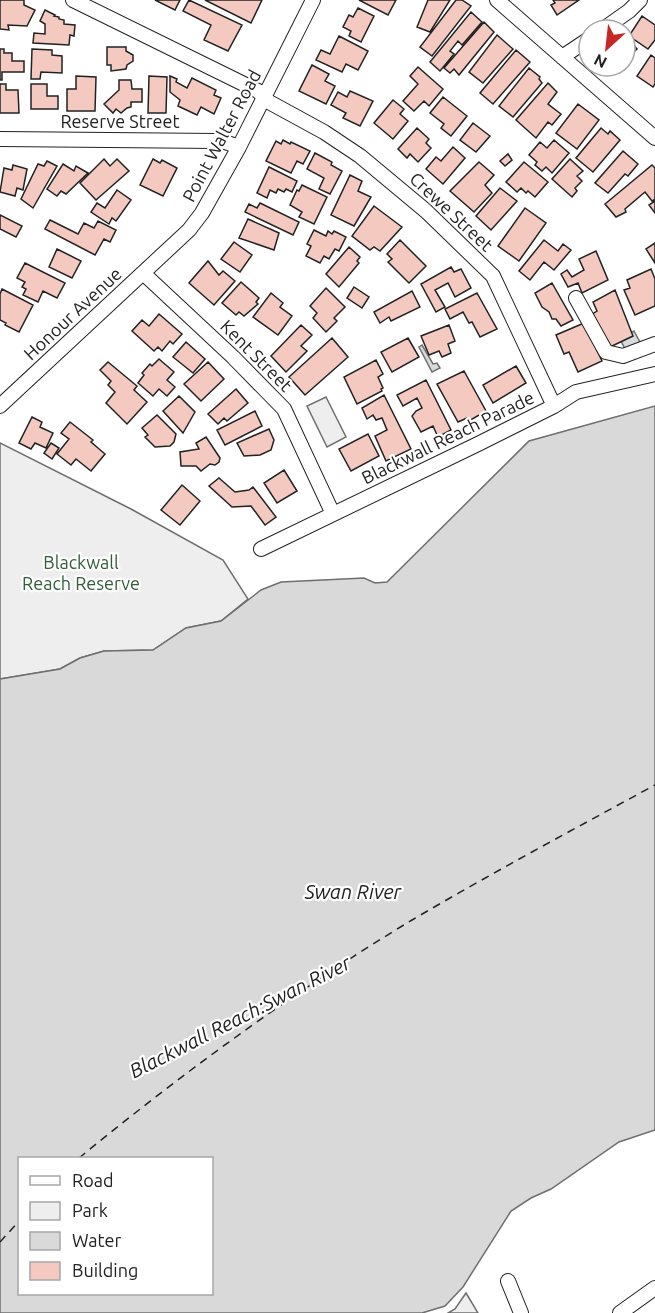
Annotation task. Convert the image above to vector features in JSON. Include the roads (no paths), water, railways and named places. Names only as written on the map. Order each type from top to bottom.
[{"type":"street","name":"Crewe Street","points":[[73,0],[258,91],[269,102],[324,132],[360,156],[426,212],[493,276],[554,406]]},
{"type":"street","name":"Point Walter Road","points":[[143,273],[189,230],[202,213],[239,147],[312,0]]},
{"type":"street","points":[[497,0],[655,138]]},
{"type":"street","points":[[619,18],[640,0]]},
{"type":"street","points":[[562,57],[577,47]]},
{"type":"street","name":"Reserve Street","points":[[0,140],[216,141],[239,147]]},
{"type":"street","name":"Honour Avenue","points":[[0,406],[143,273]]},
{"type":"street","name":"Kent Street","points":[[143,273],[233,357],[284,409],[333,514]]},
{"type":"street","points":[[576,298],[606,352],[623,356],[655,344]]},
{"type":"street","name":"Blackwall Reach Parade","points":[[261,549],[554,406],[576,392],[655,374]]},
{"type":"street","points":[[508,1281],[521,1313]]},
{"type":"street","points":[[620,1313],[655,1288]]},
{"type":"water","points":[[634,331],[641,344],[626,351],[620,339]]},
{"type":"water","points":[[422,345],[433,364],[437,363],[440,368],[432,372],[419,347]]},
{"type":"water","name":"Swan River","points":[[655,406],[655,1130],[619,1142],[551,1189],[511,1211],[463,1287],[445,1306],[422,1313],[0,1313],[0,679],[60,669],[80,658],[104,651],[153,650],[186,628],[221,621],[261,590],[281,582],[364,578],[375,583],[387,582],[529,441]]},
{"type":"park label","name":"Blackwall Reach Reserve","points":[[81,573]]},
{"type":"water label","name":"Blackwall Reach:Swan River","points":[[240,1017]]}]
